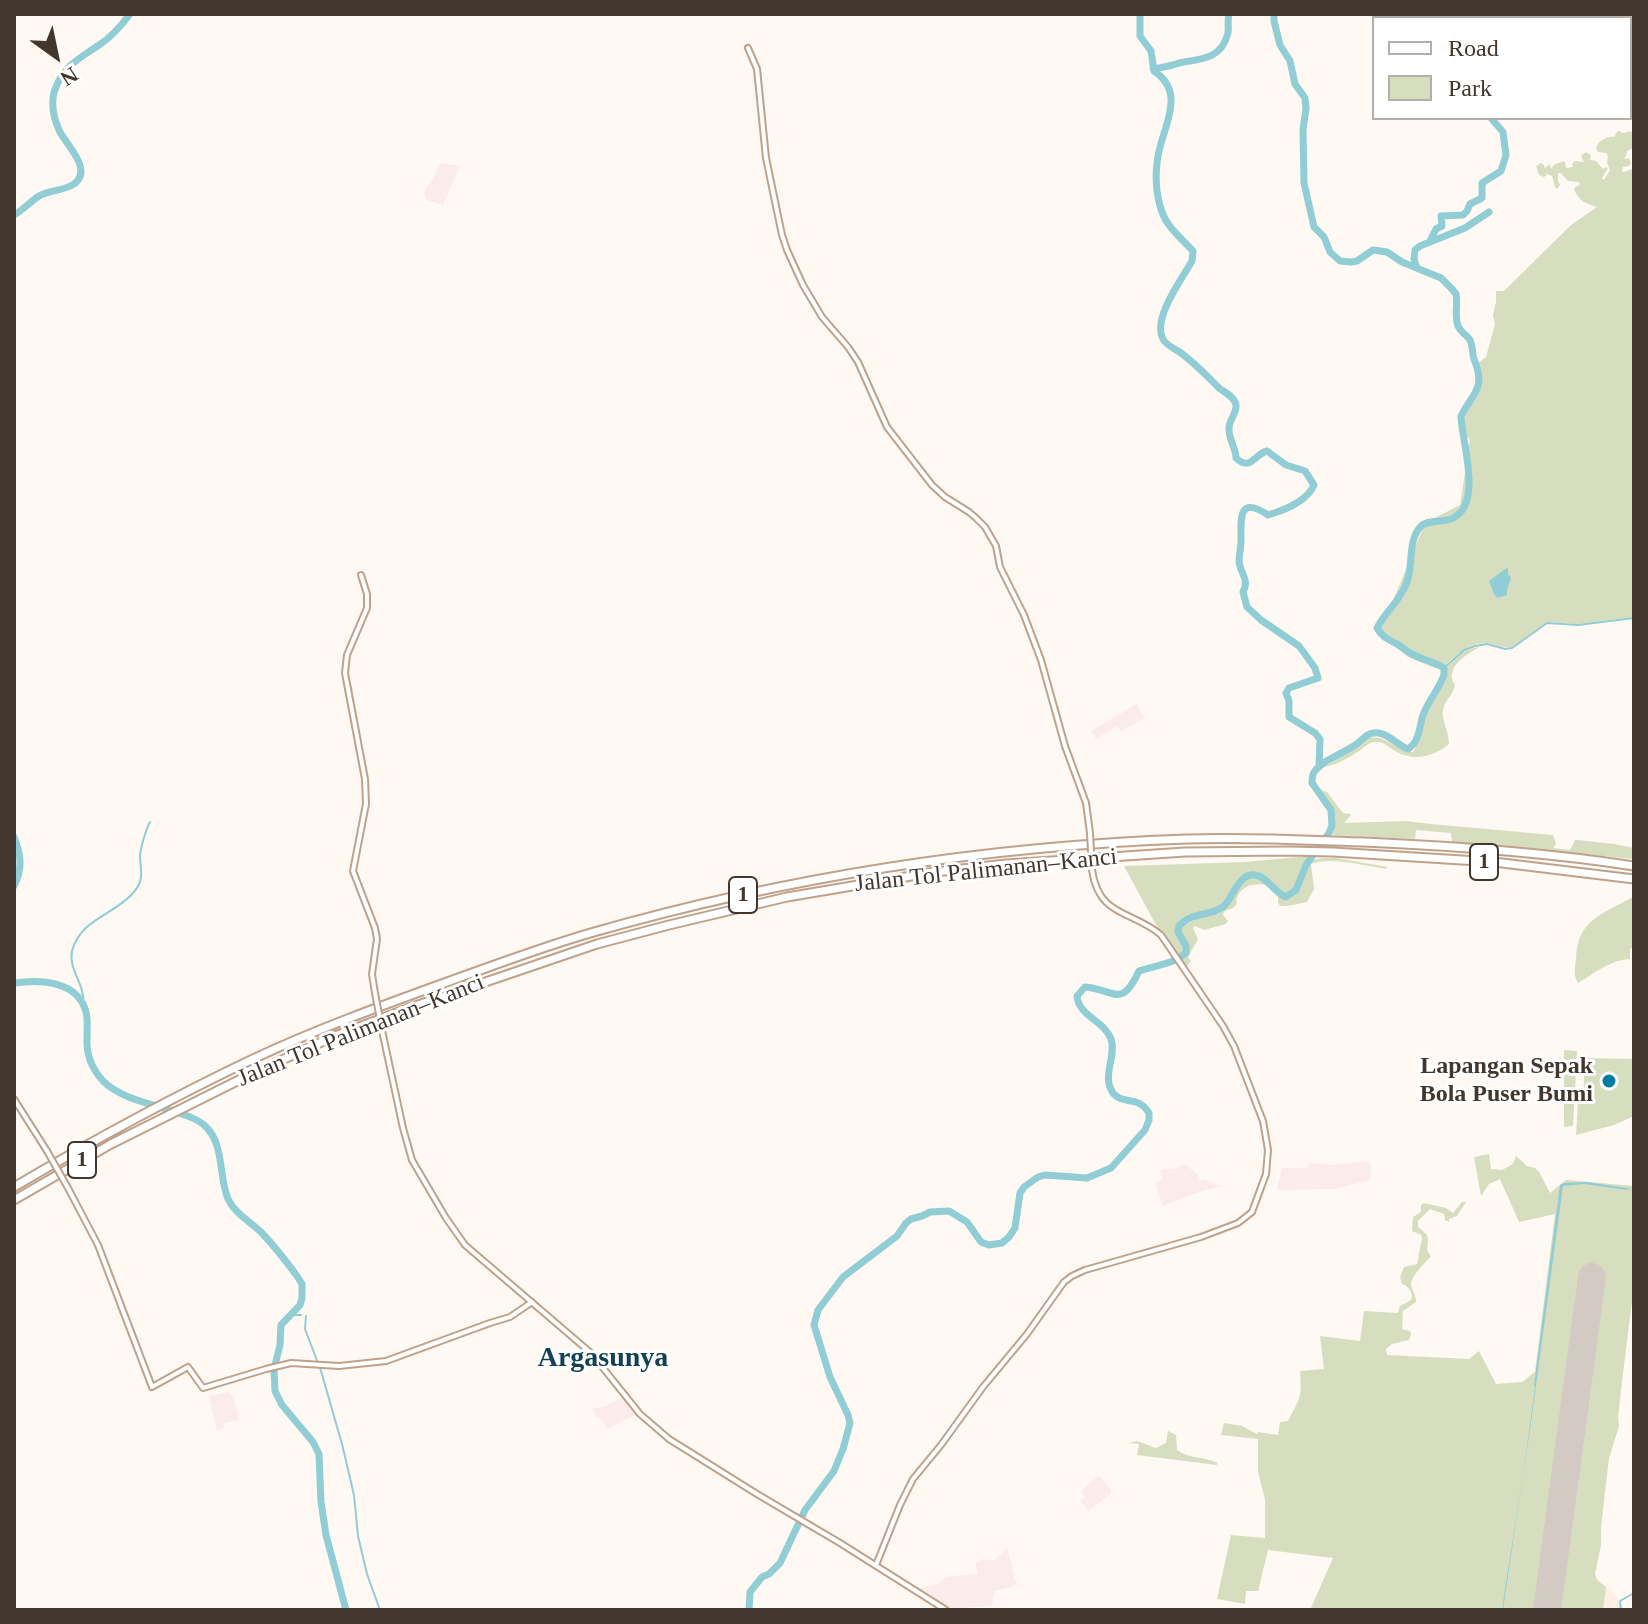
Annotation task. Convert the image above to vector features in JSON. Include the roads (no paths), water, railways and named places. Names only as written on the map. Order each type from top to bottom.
[{"type":"highway","name":"Jalan Tol Palimanan–Kanci","points":[[14,1187],[83,1145],[208,1081],[314,1032],[518,956],[604,929],[785,886],[938,860],[1059,847],[1186,839],[1438,845],[1634,863]]},
{"type":"highway","name":"Jalan Tol Palimanan–Kanci","points":[[14,1200],[152,1123],[335,1036],[529,965],[648,930],[787,897],[935,872],[1185,852],[1333,852],[1494,862],[1634,879]]},
{"type":"street","points":[[748,48],[757,69],[766,158],[782,235],[801,281],[822,317],[858,362],[887,427],[938,492],[976,518],[996,546],[1000,567],[1043,664],[1065,746],[1086,803],[1095,884],[1109,905],[1121,914],[1155,929],[1170,946],[1232,1041],[1263,1121],[1268,1150],[1260,1192],[1252,1212],[1243,1221],[1229,1228],[1086,1270],[1064,1282],[913,1479],[876,1565]]},
{"type":"street","points":[[361,575],[367,594],[367,608],[347,655],[345,673],[367,791],[353,871],[375,928],[377,939],[372,974],[375,993],[403,1128],[415,1166],[465,1245],[591,1353],[640,1414],[665,1436],[946,1610]]},
{"type":"street","points":[[14,1099],[47,1151],[98,1245],[152,1387],[188,1367],[203,1388],[289,1364],[353,1366],[377,1363],[510,1317],[532,1302]]},
{"type":"water","points":[[1508,568],[1511,578],[1507,595],[1497,598],[1489,581]]},
{"type":"water","points":[[1586,1182],[1634,1191],[1584,1184],[1563,1186],[1530,1430],[1502,1610],[1535,1386],[1560,1185]]},
{"type":"waterway","points":[[14,215],[39,196],[70,186],[79,178],[80,164],[55,120],[54,92],[68,68],[108,38],[130,14]]},
{"type":"waterway","points":[[1140,14],[1140,36],[1151,51],[1154,71],[1164,80],[1171,100],[1157,163],[1158,199],[1167,223],[1193,251],[1192,261],[1161,320],[1163,339],[1234,400],[1236,408],[1229,432],[1236,458],[1249,463],[1267,451],[1286,465],[1305,471],[1314,485],[1301,500],[1275,513],[1268,515],[1258,509],[1246,508],[1242,517],[1239,561],[1245,580],[1243,592],[1247,607],[1299,646],[1315,668],[1318,678],[1289,688],[1286,693],[1289,717],[1320,739],[1319,767]]},
{"type":"waterway","points":[[1153,68],[1199,60],[1217,52],[1228,33],[1229,14]]},
{"type":"waterway","points":[[749,1610],[750,1592],[762,1577],[780,1563],[805,1510],[834,1471],[850,1423],[830,1377],[814,1325],[818,1310],[843,1277],[897,1236],[911,1219],[930,1212],[949,1211],[967,1222],[981,1242],[989,1245],[1002,1243],[1015,1228],[1020,1193],[1038,1177],[1087,1178],[1111,1168],[1145,1130],[1149,1113],[1140,1104],[1121,1099],[1113,1093],[1108,1080],[1111,1039],[1103,1027],[1082,1009],[1077,996],[1085,987],[1122,994],[1139,971],[1181,957],[1186,953],[1186,946],[1178,932],[1179,926],[1190,918],[1221,908],[1249,875],[1259,876],[1286,897],[1296,890],[1306,865],[1332,826],[1331,810],[1312,783],[1314,772],[1323,763],[1372,733],[1383,734],[1408,749],[1417,738],[1425,710],[1444,675],[1444,668],[1409,652],[1386,638],[1377,628],[1404,588],[1414,539],[1420,527],[1455,517],[1463,509],[1467,498],[1468,470],[1461,416],[1479,384],[1472,345],[1458,326],[1456,294],[1441,278],[1402,262],[1387,252],[1373,250],[1357,261],[1340,261],[1330,252],[1324,237],[1314,227],[1304,183],[1305,98],[1295,84],[1290,61],[1280,45],[1274,14]]},
{"type":"waterway","points":[[1430,241],[1436,229],[1442,226],[1441,216],[1463,215],[1470,204],[1482,198],[1482,183],[1501,171],[1506,155],[1503,132],[1493,120]]},
{"type":"waterway","points":[[1417,268],[1415,250],[1420,246],[1465,228],[1489,212]]},
{"type":"waterway","points":[[1444,668],[1464,650],[1475,646],[1487,644],[1512,648],[1547,623],[1578,625],[1634,618]]},
{"type":"waterway","points":[[83,1004],[82,990],[71,958],[76,940],[91,924],[126,900],[137,888],[141,876],[141,849],[150,822]]},
{"type":"waterway","points":[[14,837],[20,862],[14,886]]},
{"type":"waterway","points":[[14,983],[46,982],[67,988],[75,994],[86,1012],[90,1060],[103,1081],[128,1097],[198,1120],[211,1132],[228,1199],[267,1238],[302,1284],[300,1305],[281,1325],[274,1369],[275,1391],[319,1454],[326,1535],[346,1610]]},
{"type":"waterway","points":[[292,1315],[301,1315]]},
{"type":"waterway","points":[[306,1316],[305,1329],[342,1444],[354,1495],[358,1536],[380,1610]]},
{"type":"waterway","points":[[1621,1610],[1620,1601],[1634,1593]]},
{"type":"place","name":"Lapangan Sepak Bola Puser Bumi","points":[[1609,1081]]},
{"type":"district","name":"Argasunya","points":[[603,1359]]}]
